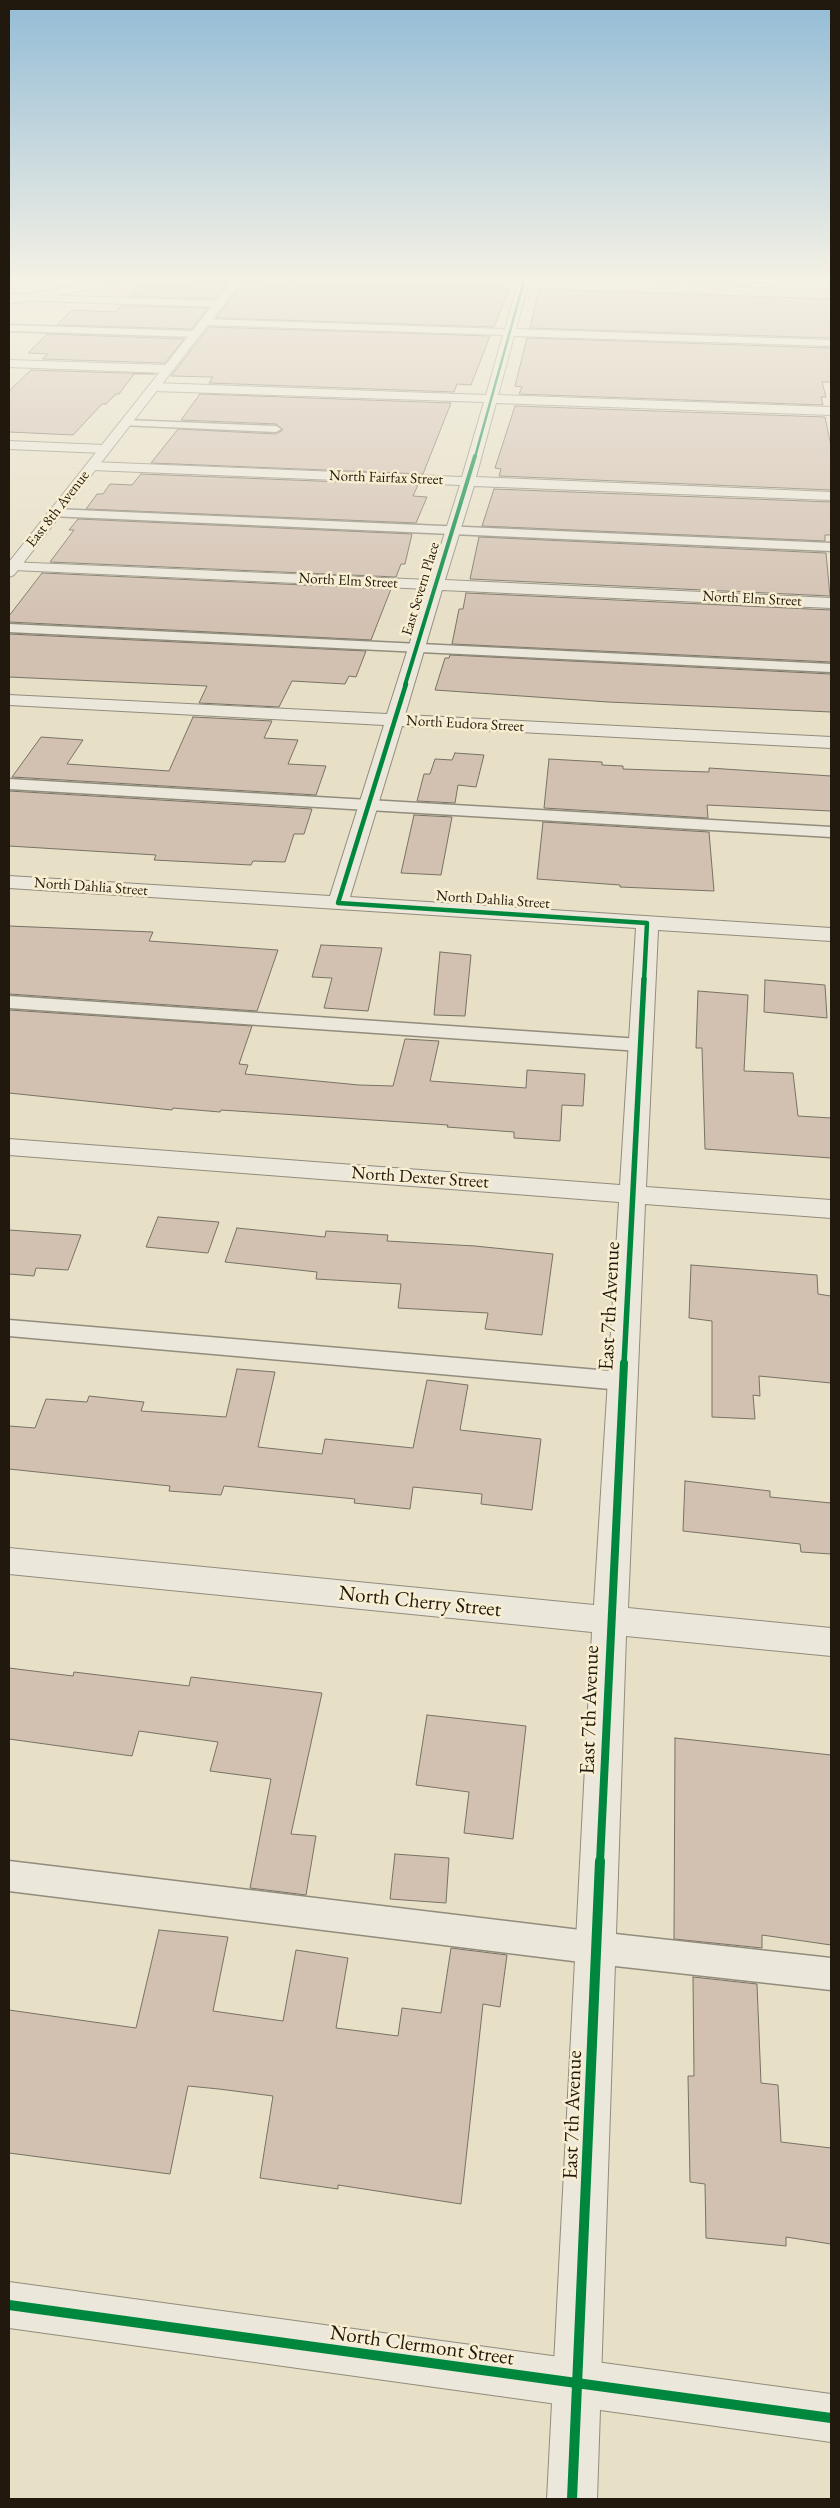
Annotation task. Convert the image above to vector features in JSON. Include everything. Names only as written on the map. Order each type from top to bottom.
[{"type":"street","name":"East 8th Avenue","points":[[24,551],[145,398]]},
{"type":"street","points":[[464,398],[831,411]]},
{"type":"street","name":"East Severn Place","points":[[338,903],[453,531],[491,399]]},
{"type":"street","points":[[9,445],[104,449]]},
{"type":"street","name":"North Fairfax Street","points":[[92,466],[831,496]]},
{"type":"street","name":"North Elm Street","points":[[10,562],[24,551]]},
{"type":"street","name":"North Elm Street","points":[[10,562],[435,585],[831,603]]},
{"type":"street","name":"North Eudora Street","points":[[9,700],[831,743]]},
{"type":"street","name":"North Dahlia Street","points":[[9,882],[831,934]]},
{"type":"street","name":"East 7th Avenue","points":[[572,2499],[610,1621],[647,923]]},
{"type":"street","name":"North Dexter Street","points":[[9,1147],[831,1209]]},
{"type":"street","name":"North Cherry Street","points":[[9,1561],[831,1642]]},
{"type":"street","name":"North Clermont Street","points":[[9,2304],[831,2418]]},
{"type":"lane","points":[[125,423],[276,429]]},
{"type":"lane","points":[[54,513],[831,547]]},
{"type":"lane","points":[[9,628],[831,668]]},
{"type":"lane","points":[[9,784],[831,832]]},
{"type":"lane","points":[[9,1002],[640,1045]]},
{"type":"lane","points":[[9,1328],[622,1381]]},
{"type":"lane","points":[[9,1876],[597,1948],[831,1974]]},
{"type":"building","points":[[9,398],[112,398],[106,404],[102,404],[73,435],[9,432]]},
{"type":"building","points":[[197,398],[313,398],[451,403],[423,474],[151,463],[178,429],[276,434],[283,430],[276,424],[181,420]]},
{"type":"building","points":[[631,398],[821,398],[823,405]]},
{"type":"building","points":[[515,406],[825,417],[831,446],[831,490],[499,476],[501,469],[495,468]]},
{"type":"building","points":[[141,474],[418,485],[413,496],[427,497],[416,523],[86,509],[97,494],[103,494],[110,484],[132,485]]},
{"type":"building","points":[[494,489],[831,502],[831,535],[825,535],[825,541],[482,526]]},
{"type":"building","points":[[78,519],[412,534],[405,564],[401,564],[396,577],[50,562],[74,530],[69,530]]},
{"type":"building","points":[[479,537],[826,553],[830,596],[470,579]]},
{"type":"building","points":[[42,573],[391,589],[371,640],[9,622],[9,616]]},
{"type":"building","points":[[466,593],[831,610],[831,662],[452,644],[459,609],[463,609]]},
{"type":"building","points":[[9,634],[366,651],[356,677],[349,676],[345,684],[292,681],[279,707],[199,703],[207,686],[9,677]]},
{"type":"building","points":[[450,655],[831,674],[831,712],[608,702],[435,690],[445,658],[449,658]]},
{"type":"building","points":[[193,717],[272,721],[264,738],[298,740],[288,764],[326,766],[316,795],[12,777],[41,737],[83,740],[67,764],[169,771]]},
{"type":"building","points":[[455,753],[484,755],[476,787],[458,785],[455,803],[417,801],[424,774],[430,774],[435,759],[452,760]]},
{"type":"building","points":[[549,759],[602,762],[602,765],[623,766],[623,769],[709,772],[709,768],[831,776],[831,811],[707,805],[708,818],[544,808]]},
{"type":"building","points":[[9,791],[312,809],[304,834],[294,834],[285,862],[253,861],[251,865],[154,860],[156,855],[9,846]]},
{"type":"building","points":[[414,815],[452,817],[441,875],[401,873]]},
{"type":"building","points":[[543,822],[709,832],[714,891],[620,887],[620,885],[537,879]]},
{"type":"building","points":[[9,926],[153,932],[149,941],[278,950],[257,1011],[9,994]]},
{"type":"building","points":[[321,945],[382,948],[368,1011],[324,1008],[332,978],[312,977]]},
{"type":"building","points":[[440,952],[471,955],[465,1016],[434,1015]]},
{"type":"building","points":[[765,980],[825,985],[827,1018],[764,1012]]},
{"type":"building","points":[[698,991],[748,995],[744,1071],[793,1073],[798,1116],[831,1118],[831,1158],[705,1149],[702,1048],[696,1048]]},
{"type":"building","points":[[9,1010],[252,1026],[239,1064],[248,1065],[245,1074],[359,1085],[393,1086],[405,1039],[439,1041],[430,1081],[526,1088],[527,1070],[585,1074],[583,1106],[562,1105],[560,1141],[514,1138],[514,1132],[447,1127],[448,1125],[221,1110],[220,1112],[173,1108],[172,1110],[9,1093]]},
{"type":"building","points":[[158,1217],[219,1222],[208,1253],[146,1247]]},
{"type":"building","points":[[237,1228],[325,1237],[326,1231],[388,1235],[387,1241],[475,1246],[553,1254],[542,1335],[485,1329],[488,1313],[398,1308],[401,1284],[316,1279],[317,1272],[225,1262]]},
{"type":"building","points":[[9,1230],[81,1235],[68,1270],[36,1268],[34,1276],[9,1274]]},
{"type":"building","points":[[691,1265],[817,1275],[818,1294],[831,1296],[831,1383],[759,1376],[760,1396],[753,1395],[755,1419],[712,1417],[712,1321],[689,1318]]},
{"type":"building","points":[[237,1369],[275,1372],[258,1447],[322,1454],[325,1439],[413,1448],[427,1380],[468,1385],[460,1430],[541,1439],[532,1510],[481,1504],[482,1494],[413,1487],[410,1509],[354,1503],[355,1499],[224,1486],[221,1495],[169,1491],[170,1486],[9,1469],[9,1426],[35,1428],[46,1399],[87,1402],[89,1396],[144,1402],[141,1411],[226,1417]]},
{"type":"building","points":[[685,1481],[770,1491],[770,1497],[831,1503],[831,1554],[801,1552],[800,1544],[683,1531]]},
{"type":"building","points":[[9,1668],[73,1676],[74,1672],[189,1686],[191,1677],[322,1693],[291,1834],[316,1836],[306,1895],[250,1888],[271,1779],[210,1771],[218,1742],[139,1731],[132,1756],[9,1739]]},
{"type":"building","points":[[427,1715],[526,1726],[513,1839],[464,1833],[469,1792],[416,1785]]},
{"type":"building","points":[[675,1738],[831,1755],[831,1945],[762,1935],[762,1948],[674,1939]]},
{"type":"building","points":[[395,1854],[449,1858],[446,1903],[390,1899]]},
{"type":"building","points":[[159,1930],[228,1937],[213,2011],[283,2021],[296,1950],[348,1958],[336,2028],[398,2036],[402,2008],[441,2013],[451,1948],[507,1955],[500,2007],[483,2004],[461,2204],[338,2185],[338,2189],[260,2178],[273,2096],[219,2089],[188,2086],[170,2174],[9,2153],[9,2010],[136,2028]]},
{"type":"building","points":[[693,1977],[757,1984],[761,2083],[778,2085],[781,2142],[831,2148],[831,2244],[786,2237],[786,2246],[706,2238],[705,2184],[690,2182],[688,2076],[694,2076]]},
{"type":"cycle path","points":[[491,398],[468,481],[338,903],[647,923],[610,1621],[572,2499]]},
{"type":"cycle path","points":[[9,2305],[831,2418]]}]
